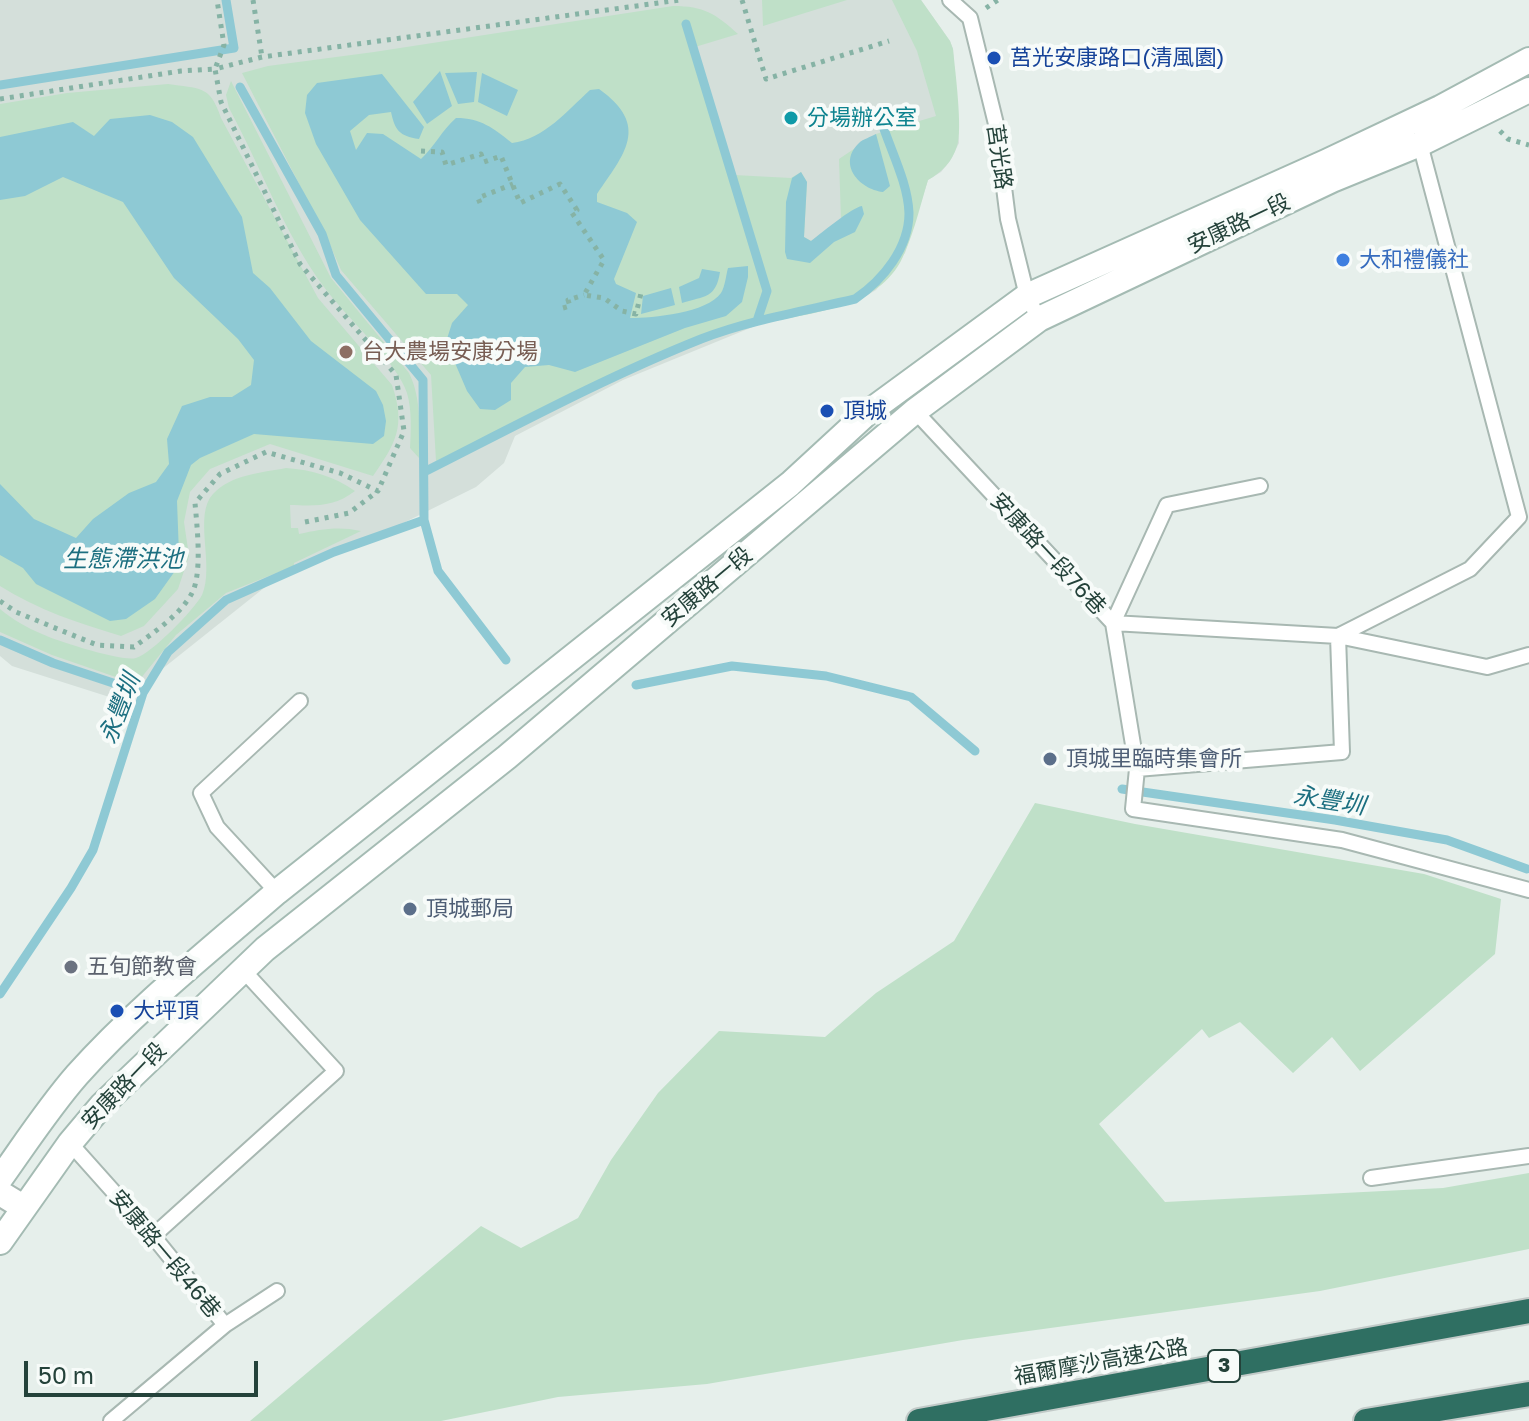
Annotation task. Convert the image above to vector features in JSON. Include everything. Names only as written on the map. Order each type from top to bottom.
[{"type":"highway","name":"福爾摩沙高速公路","points":[[919,1421],[1529,1311]]},
{"type":"highway","points":[[1366,1421],[1529,1394]]},
{"type":"main road","name":"安康路一段","points":[[0,1179],[76,1077],[116,1034],[277,892],[790,484],[866,414],[1027,296],[1326,162],[1440,108],[1529,60]]},
{"type":"main road","name":"安康路一段","points":[[0,1242],[70,1143],[102,1105],[265,949],[507,757],[915,411],[1039,319],[1332,180],[1420,144],[1529,90]]},
{"type":"main road","points":[[0,1193],[23,1207]]},
{"type":"lane","name":"莒光路","points":[[950,0],[970,18],[996,124],[1008,219],[1027,296],[1039,319]]},
{"type":"lane","points":[[1338,636],[1470,569],[1519,517],[1420,144]]},
{"type":"lane","name":"安康路一段76巷","points":[[915,411],[1113,623],[1136,775],[1133,809],[1342,840],[1529,890]]},
{"type":"lane","points":[[1260,486],[1167,505],[1113,623],[1338,636],[1487,667],[1529,655]]},
{"type":"lane","points":[[1136,775],[1342,752],[1338,636]]},
{"type":"lane","points":[[277,892],[217,827],[201,793],[300,701]]},
{"type":"lane","points":[[153,1236],[336,1071],[243,970]]},
{"type":"lane","name":"安康路一段46巷","points":[[70,1143],[153,1236],[225,1325],[111,1421]]},
{"type":"lane","points":[[1371,1178],[1529,1156]]},
{"type":"lane","points":[[225,1325],[277,1291]]},
{"type":"path","points":[[217,0],[224,45],[215,69],[221,102],[300,264],[396,375],[404,431],[378,491],[349,513],[305,522]]},
{"type":"path","points":[[253,0],[262,57]]},
{"type":"path","points":[[0,99],[181,71],[215,69],[262,57],[680,0]]},
{"type":"path","points":[[742,0],[766,79],[889,41]]},
{"type":"path","points":[[421,151],[442,152],[446,165],[481,154],[484,162],[501,156],[520,203],[560,184],[577,210],[572,213],[604,260],[584,295]]},
{"type":"path","points":[[480,203],[478,198],[513,184]]},
{"type":"path","points":[[563,308],[570,306],[567,297],[584,295],[604,298],[622,311],[636,314],[641,293]]},
{"type":"path","points":[[0,601],[16,612],[97,645],[134,647],[170,619],[193,590],[199,546],[195,503],[220,474],[266,452],[340,473],[378,491]]},
{"type":"shaded area","name":"台大農場安康分場","points":[[0,0],[921,0],[953,49],[959,143],[941,172],[928,180],[905,253],[876,290],[856,302],[760,324],[623,380],[515,436],[504,463],[476,487],[375,537],[269,584],[122,701],[12,666],[0,656]]},
{"type":"green space","points":[[762,0],[847,0],[763,26]]},
{"type":"green space","points":[[892,0],[921,0],[950,41],[959,127],[959,138],[952,157],[942,170],[928,180],[915,225],[895,271],[865,296],[846,304],[766,323],[764,316],[728,326],[616,374],[436,461],[431,375],[341,270],[242,73],[268,66],[673,6],[701,10],[716,16],[738,34],[695,47],[734,175],[791,178],[801,172],[807,182],[804,237],[811,241],[841,220],[839,159],[876,134],[936,116],[917,51]]},
{"type":"green space","points":[[231,81],[331,278],[409,373],[418,404],[419,458],[410,448],[410,406],[402,381],[324,287],[297,245],[229,108],[226,95]]},
{"type":"green space","points":[[168,84],[202,90],[212,99],[318,298],[392,385],[398,423],[393,444],[373,476],[270,444],[210,469],[190,492],[184,522],[189,556],[178,589],[144,626],[121,636],[44,609],[0,586],[0,104],[67,93]]},
{"type":"green space","points":[[286,468],[322,475],[355,491],[332,503],[290,505],[291,528],[298,528],[299,534],[330,529],[361,531],[294,563],[294,566],[226,593],[176,635],[136,684],[52,655],[0,632],[0,609],[31,629],[75,646],[129,658],[143,655],[172,631],[202,595],[206,570],[205,515],[207,503],[213,494],[238,478]]},
{"type":"green space","points":[[1035,803],[1135,824],[1424,874],[1501,899],[1495,954],[1360,1071],[1332,1037],[1293,1073],[1240,1022],[1209,1038],[1202,1029],[1099,1124],[1165,1202],[1443,1188],[1529,1173],[1529,1249],[1320,1291],[963,1340],[707,1384],[558,1397],[441,1421],[250,1421],[481,1226],[521,1248],[578,1218],[611,1160],[658,1093],[719,1031],[825,1037],[876,993],[954,941]]},
{"type":"water","points":[[440,71],[452,106],[427,124],[413,102]]},
{"type":"water","points":[[477,72],[474,102],[458,104],[445,73]]},
{"type":"water","points":[[482,73],[518,90],[507,116],[478,102]]},
{"type":"water","points":[[382,74],[424,127],[419,139],[412,138],[399,131],[391,112],[369,115],[350,131],[356,150],[367,133],[383,134],[421,159],[456,118],[486,125],[512,143],[545,130],[590,90],[599,89],[615,102],[628,128],[623,153],[597,194],[597,202],[627,213],[637,222],[614,279],[616,284],[636,293],[630,318],[665,315],[704,305],[721,293],[728,268],[748,266],[742,302],[726,316],[685,328],[575,372],[549,365],[525,367],[511,383],[511,400],[495,410],[480,409],[467,391],[446,342],[452,323],[468,305],[457,294],[426,294],[360,220],[316,144],[305,113],[307,95],[317,83]]},
{"type":"water","name":"生態滯洪池","points":[[150,115],[172,122],[193,137],[242,217],[253,273],[270,288],[311,341],[376,391],[386,421],[384,436],[373,444],[254,434],[200,458],[191,465],[177,501],[179,554],[175,571],[155,599],[126,619],[110,621],[36,584],[23,568],[0,555],[0,484],[34,519],[76,538],[93,519],[129,493],[156,482],[169,464],[167,439],[182,406],[210,397],[232,397],[251,385],[254,360],[238,339],[174,278],[123,202],[63,177],[25,196],[0,200],[0,137],[73,122],[94,136],[110,119]]},
{"type":"water","points":[[876,134],[890,186],[883,192],[859,181],[850,159],[861,142]]},
{"type":"water","points":[[801,172],[807,182],[804,237],[811,241],[862,206],[864,214],[855,232],[834,242],[810,263],[787,259],[785,252],[786,202],[792,178]]},
{"type":"water","points":[[702,269],[720,272],[716,287],[708,295],[682,303],[679,287],[699,278]]},
{"type":"water","points":[[671,288],[675,305],[641,314],[643,296]]},
{"type":"waterway","points":[[0,85],[234,48],[226,0]]},
{"type":"waterway","points":[[686,24],[767,291],[757,321]]},
{"type":"waterway","name":"永豐圳","points":[[240,87],[322,234],[336,275],[423,380],[424,520],[438,571],[506,660]]},
{"type":"waterway","points":[[424,472],[596,386],[701,339],[758,321],[855,299],[892,262],[908,226],[906,192],[884,129]]},
{"type":"waterway","name":"永豐圳","points":[[0,994],[93,850],[143,693],[168,652],[226,600],[334,552],[424,520]]},
{"type":"waterway","points":[[0,640],[53,663],[143,693]]},
{"type":"waterway","name":"永豐圳","points":[[636,685],[732,666],[826,676],[911,697],[975,751]]},
{"type":"waterway","name":"永豐圳","points":[[1122,789],[1447,840],[1527,869]]},
{"type":"place","name":"莒光安康路口(清風園)","points":[[994,58]]},
{"type":"place","name":"分場辦公室","points":[[791,118]]},
{"type":"place","name":"大和禮儀社","points":[[1343,260]]},
{"type":"place","name":"台大農場安康分場","points":[[346,352]]},
{"type":"place","name":"頂城","points":[[827,411]]},
{"type":"place","name":"頂城里臨時集會所","points":[[1050,759]]},
{"type":"place","name":"頂城郵局","points":[[410,909]]},
{"type":"place","name":"五旬節教會","points":[[71,967]]},
{"type":"place","name":"大坪頂","points":[[117,1011]]}]
